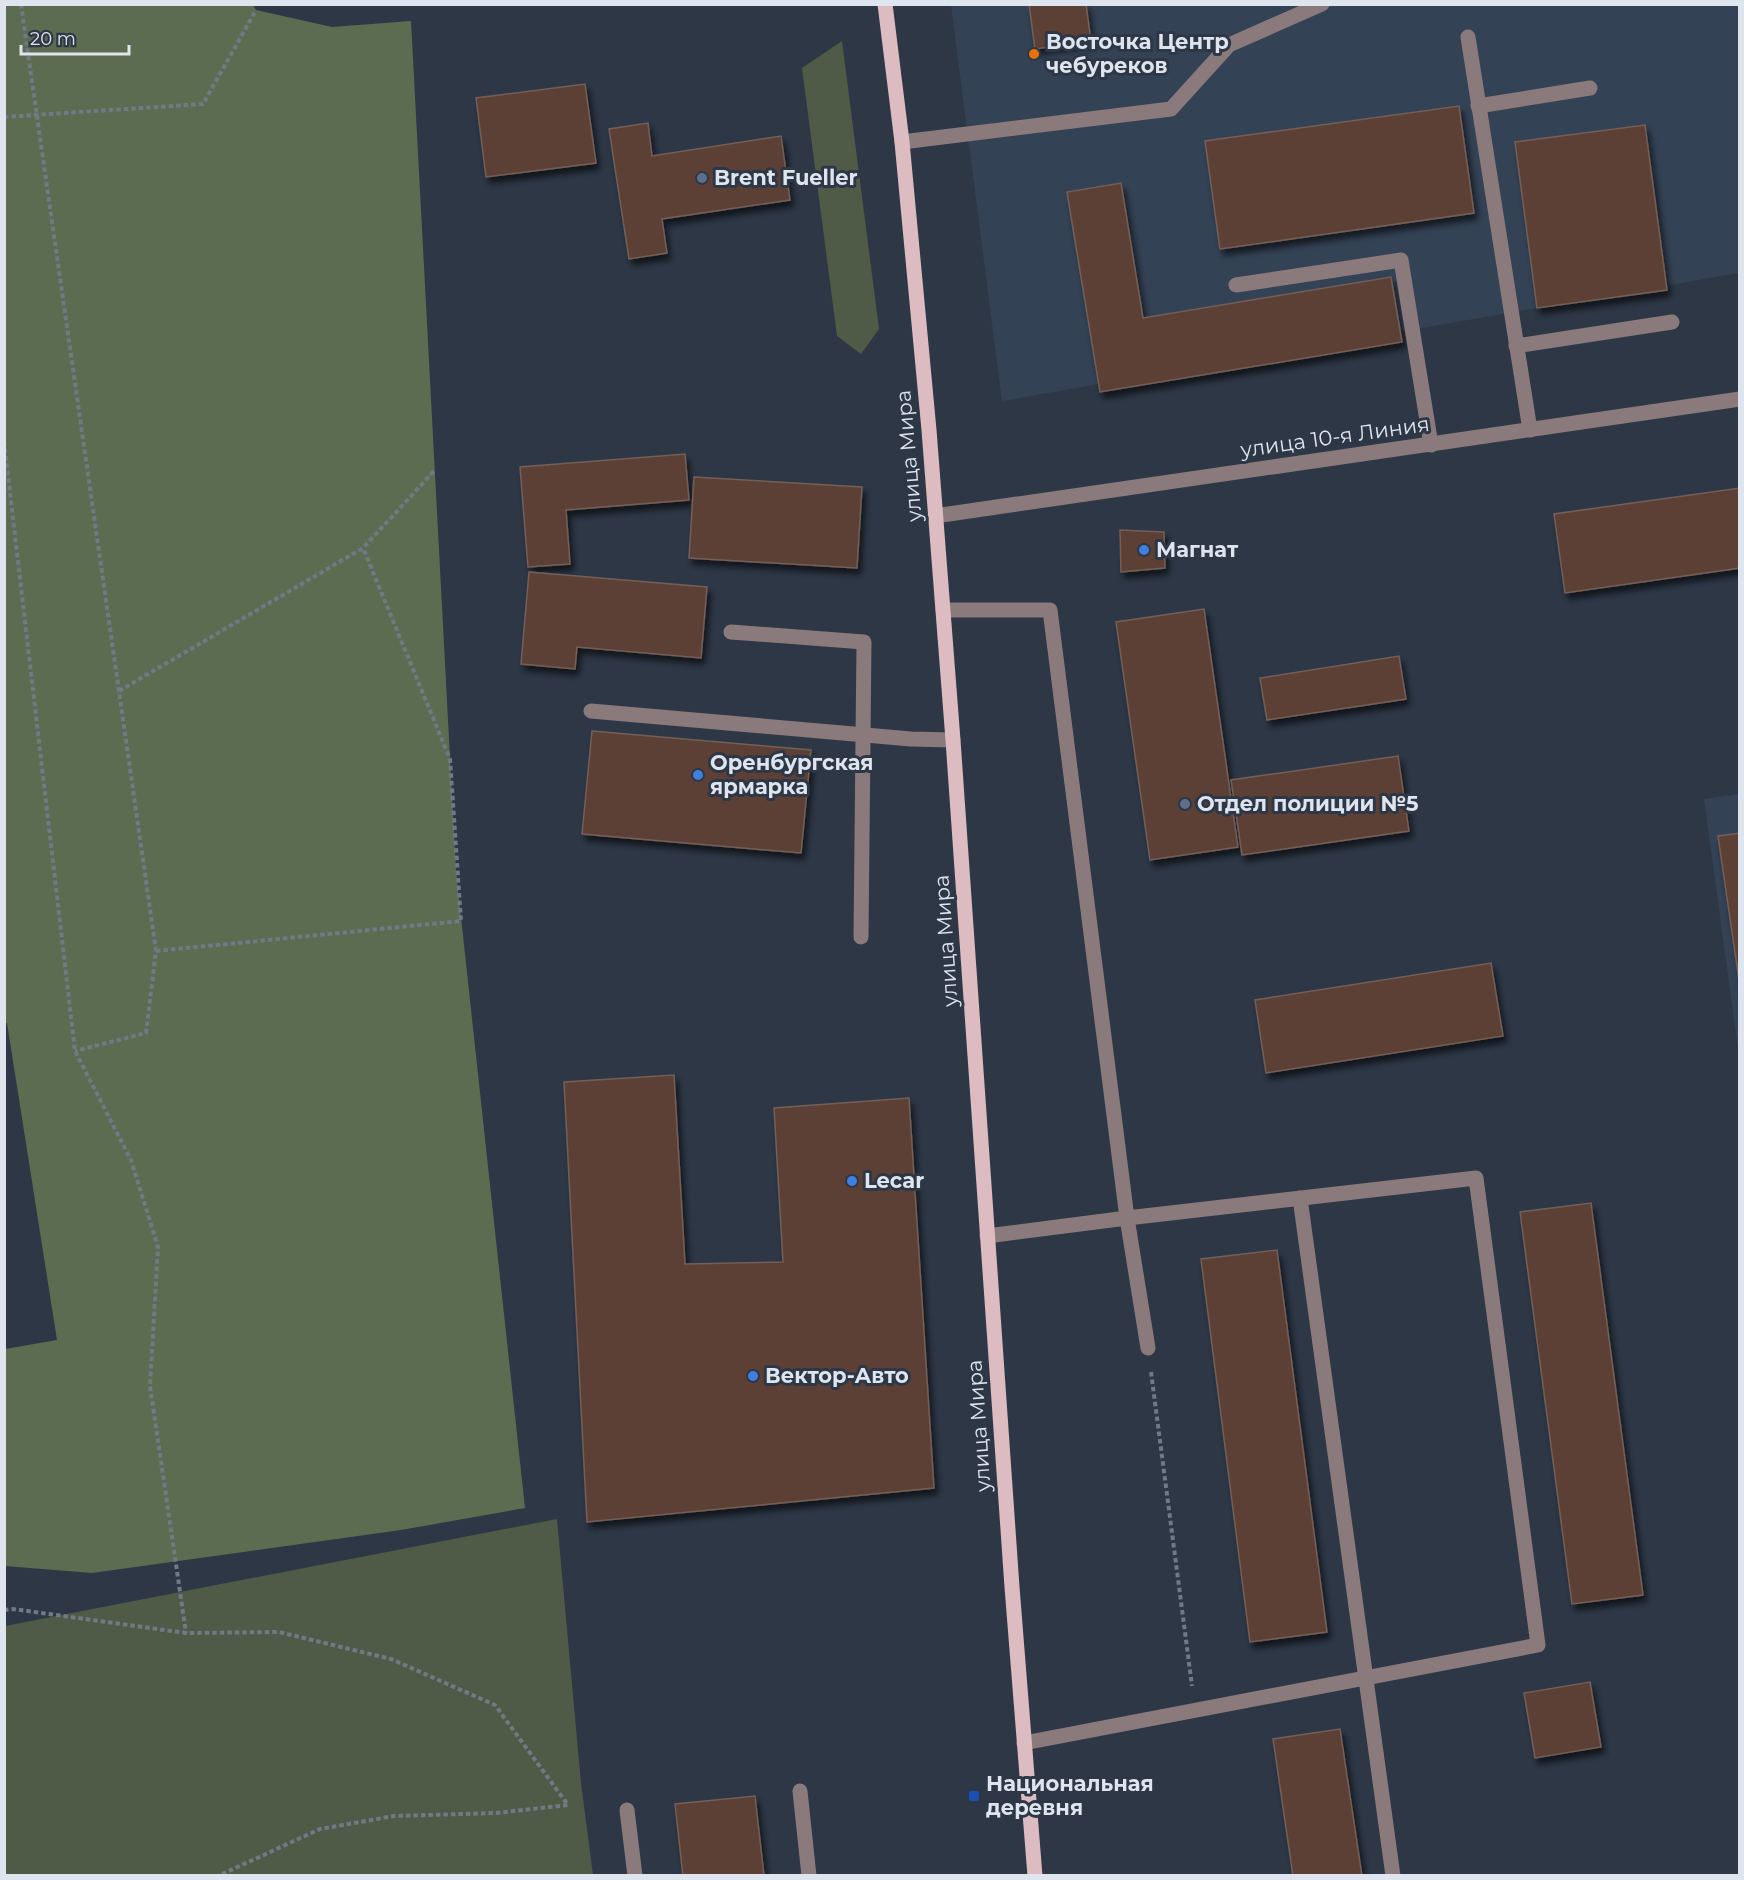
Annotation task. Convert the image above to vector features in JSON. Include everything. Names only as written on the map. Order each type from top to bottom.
[{"type":"main road","name":"улица Мира","points":[[885,4],[902,142],[943,610],[1035,1875]]},
{"type":"street","points":[[902,142],[1171,109],[1229,45],[1322,4]]},
{"type":"street","points":[[1468,38],[1530,430]]},
{"type":"street","points":[[1478,106],[1590,88]]},
{"type":"street","points":[[1236,285],[1401,260],[1431,445]]},
{"type":"street","points":[[1516,346],[1672,322]]},
{"type":"street","name":"улица 10-я Линия","points":[[935,516],[1740,399]]},
{"type":"street","points":[[943,610],[1050,610],[1128,1218],[1148,1348]]},
{"type":"street","points":[[731,632],[864,642],[861,937]]},
{"type":"street","points":[[591,711],[862,735],[953,740]]},
{"type":"street","points":[[987,1236],[1476,1178],[1538,1645],[1024,1743]]},
{"type":"street","points":[[1300,1198],[1393,1875]]},
{"type":"street","points":[[800,1791],[809,1875]]},
{"type":"street","points":[[627,1810],[635,1875]]},
{"type":"path","points":[[21,4],[156,951],[146,1034],[75,1051]]},
{"type":"path","points":[[4,117],[203,104],[256,10]]},
{"type":"path","points":[[4,441],[75,1051],[130,1160],[158,1247],[150,1386],[186,1633]]},
{"type":"path","points":[[119,691],[363,548],[435,470]]},
{"type":"path","points":[[156,951],[461,921],[450,759],[363,548]]},
{"type":"path","points":[[1148,1348],[1196,1710]]},
{"type":"path","points":[[4,1610],[13,1609],[186,1633],[279,1632],[391,1659],[495,1705],[568,1805],[496,1813],[394,1816],[320,1829],[218,1875]]},
{"type":"shaded area","points":[[951,5],[1739,5],[1739,273],[1002,401]]},
{"type":"shaded area","points":[[1739,794],[1739,1056],[1704,799]]},
{"type":"green space","points":[[5,5],[253,5],[256,10],[332,27],[411,21],[456,871],[525,1508],[401,1530],[92,1573],[5,1566],[5,1349],[57,1340],[7,1023],[4,1023]]},
{"type":"green space","points":[[842,41],[879,329],[861,354],[837,336],[802,68]]},
{"type":"green space","points":[[557,1519],[581,1783],[593,1875],[5,1875],[5,1626]]},
{"type":"building","points":[[1029,4],[1086,4],[1091,41],[1035,49]]},
{"type":"building","points":[[585,84],[596,163],[486,177],[476,98]]},
{"type":"building","points":[[1459,106],[1474,213],[1220,249],[1205,141]]},
{"type":"building","name":"Brent Fueller","points":[[648,123],[652,156],[781,136],[790,200],[662,219],[667,253],[629,259],[609,129]]},
{"type":"building","points":[[1645,125],[1667,290],[1537,308],[1515,142]]},
{"type":"building","points":[[1121,183],[1143,318],[1391,277],[1402,342],[1100,392],[1067,192]]},
{"type":"building","points":[[685,454],[689,500],[566,510],[570,564],[528,567],[520,467]]},
{"type":"building","points":[[694,477],[862,487],[857,568],[689,558]]},
{"type":"building","points":[[1740,488],[1740,568],[1565,593],[1554,514]]},
{"type":"building","points":[[1120,530],[1164,532],[1165,568],[1121,572]]},
{"type":"building","points":[[529,572],[707,587],[701,658],[577,647],[575,669],[521,664]]},
{"type":"building","points":[[1204,609],[1238,847],[1150,860],[1116,622]]},
{"type":"building","points":[[1399,656],[1406,699],[1267,720],[1260,678]]},
{"type":"building","name":"Оренбургская ярмарка","points":[[592,731],[811,750],[801,853],[582,834]]},
{"type":"building","points":[[1398,756],[1409,831],[1242,855],[1231,780]]},
{"type":"building","points":[[1740,833],[1740,987],[1718,836]]},
{"type":"building","points":[[1491,963],[1503,1036],[1266,1073],[1255,1000]]},
{"type":"building","name":"Вектор-Авто","points":[[674,1075],[685,1264],[783,1262],[774,1108],[909,1098],[934,1488],[587,1522],[564,1082]]},
{"type":"building","points":[[1591,1203],[1643,1595],[1572,1604],[1520,1212]]},
{"type":"building","points":[[1277,1250],[1327,1632],[1250,1642],[1201,1259]]},
{"type":"building","points":[[1590,1682],[1601,1747],[1535,1758],[1524,1693]]},
{"type":"building","points":[[1340,1729],[1362,1876],[1293,1876],[1273,1739]]},
{"type":"building","points":[[755,1796],[764,1876],[683,1876],[675,1804]]},
{"type":"place","name":"Восточка Центр чебуреков","points":[[1034,54]]},
{"type":"place","name":"Brent Fueller","points":[[702,178]]},
{"type":"place","name":"Магнат","points":[[1144,550]]},
{"type":"place","name":"Оренбургская ярмарка","points":[[698,775]]},
{"type":"place","name":"Отдел полиции №5","points":[[1185,804]]},
{"type":"place","name":"Lecar","points":[[852,1181]]},
{"type":"place","name":"Вектор-Авто","points":[[753,1376]]},
{"type":"place","name":"Национальная деревня","points":[[974,1796]]}]
